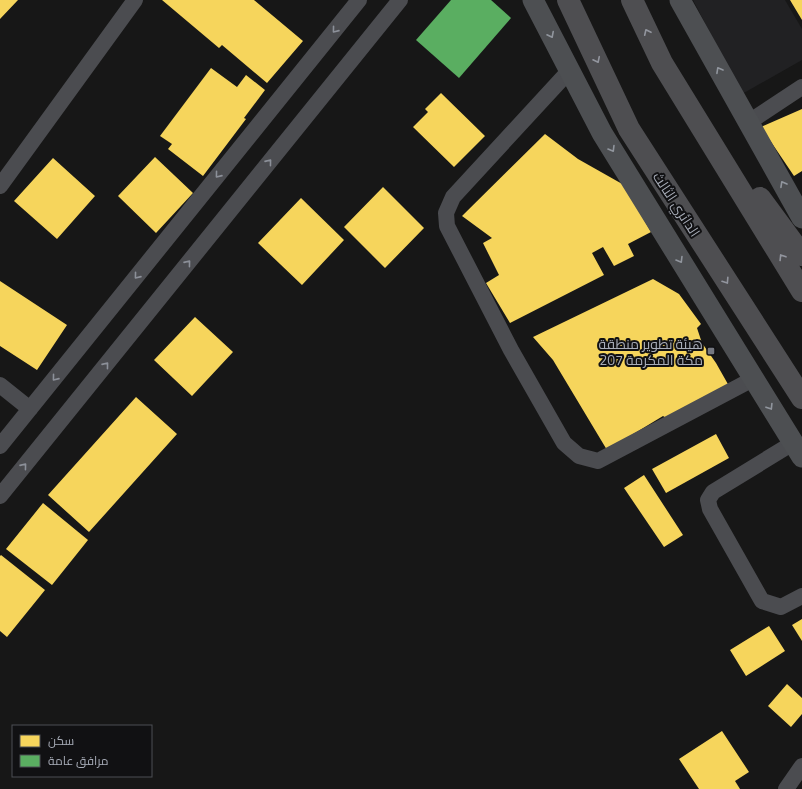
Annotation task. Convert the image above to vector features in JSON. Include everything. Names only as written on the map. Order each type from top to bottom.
[{"type":"highway","name":"الدائري الثالث","points":[[568,0],[629,129],[802,398]]},
{"type":"highway","points":[[632,0],[662,63],[802,291]]},
{"type":"highway","points":[[662,63],[802,255]]},
{"type":"main road","points":[[533,0],[602,133],[797,450]]},
{"type":"main road","points":[[680,0],[802,218]]},
{"type":"street","points":[[0,186],[135,0]]},
{"type":"street","points":[[0,446],[360,0]]},
{"type":"street","points":[[0,496],[400,0]]},
{"type":"street","points":[[570,70],[452,197],[446,213],[447,226],[511,350],[564,443],[578,456],[598,461],[753,379]]},
{"type":"street","points":[[749,122],[802,87]]},
{"type":"street","points":[[0,384],[30,409]]},
{"type":"street","points":[[797,450],[713,492],[708,500],[710,508],[762,601],[780,607],[802,596]]},
{"type":"street","points":[[786,789],[802,766]]},
{"type":"shaded area","points":[[693,0],[785,0],[802,29],[802,60],[742,94]]},
{"type":"building: سكن","points":[[0,0],[18,0],[0,19]]},
{"type":"building: سكن","points":[[162,0],[254,0],[303,41],[267,83],[222,45],[219,48]]},
{"type":"building: سكن","points":[[790,0],[802,0],[802,20]]},
{"type":"building: سكن","points":[[211,68],[237,87],[246,75],[265,90],[244,118],[246,119],[203,176],[168,149],[172,144],[160,136]]},
{"type":"building: سكن","points":[[441,93],[485,136],[454,167],[413,127],[428,112],[425,109]]},
{"type":"building: سكن","points":[[802,109],[802,171],[794,176],[761,127]]},
{"type":"building: سكن","points":[[545,134],[578,159],[624,185],[651,232],[628,244],[634,256],[614,266],[603,247],[592,253],[604,275],[510,323],[486,283],[499,275],[483,243],[492,238],[462,216]]},
{"type":"building: سكن","points":[[155,157],[193,193],[156,233],[118,196]]},
{"type":"building: سكن","points":[[53,158],[95,196],[57,239],[14,201]]},
{"type":"building: سكن","points":[[383,187],[424,228],[385,268],[344,227]]},
{"type":"building: سكن","points":[[301,198],[344,240],[302,285],[258,243]]},
{"type":"building: سكن","points":[[653,279],[679,294],[701,324],[697,328],[702,343],[716,363],[729,386],[668,419],[663,416],[607,450],[553,360],[533,337]]},
{"type":"building: سكن","points":[[0,281],[67,325],[37,370],[0,346]]},
{"type":"building: سكن","points":[[195,317],[233,352],[192,396],[154,360]]},
{"type":"building: سكن","points":[[136,397],[177,434],[89,532],[48,495]]},
{"type":"building: سكن","points":[[716,434],[729,458],[666,493],[652,469]]},
{"type":"building: سكن","points":[[644,475],[683,535],[664,547],[624,488]]},
{"type":"building: سكن","points":[[43,503],[88,540],[52,585],[6,549]]},
{"type":"building: سكن","points":[[1,555],[45,590],[7,637],[0,631]]},
{"type":"building: سكن","points":[[802,619],[802,641],[792,625]]},
{"type":"building: سكن","points":[[769,626],[785,651],[746,676],[730,650]]},
{"type":"building: سكن","points":[[787,684],[802,698],[802,714],[791,727],[768,706]]},
{"type":"building: سكن","points":[[722,731],[749,772],[735,781],[740,789],[699,789],[679,759]]},
{"type":"building: مرافق عامة","points":[[451,0],[491,0],[511,18],[459,78],[416,40]]},
{"type":"place","name":"هيئة تطوير منطقة مكة المكرمة 207","points":[[711,351]]}]
